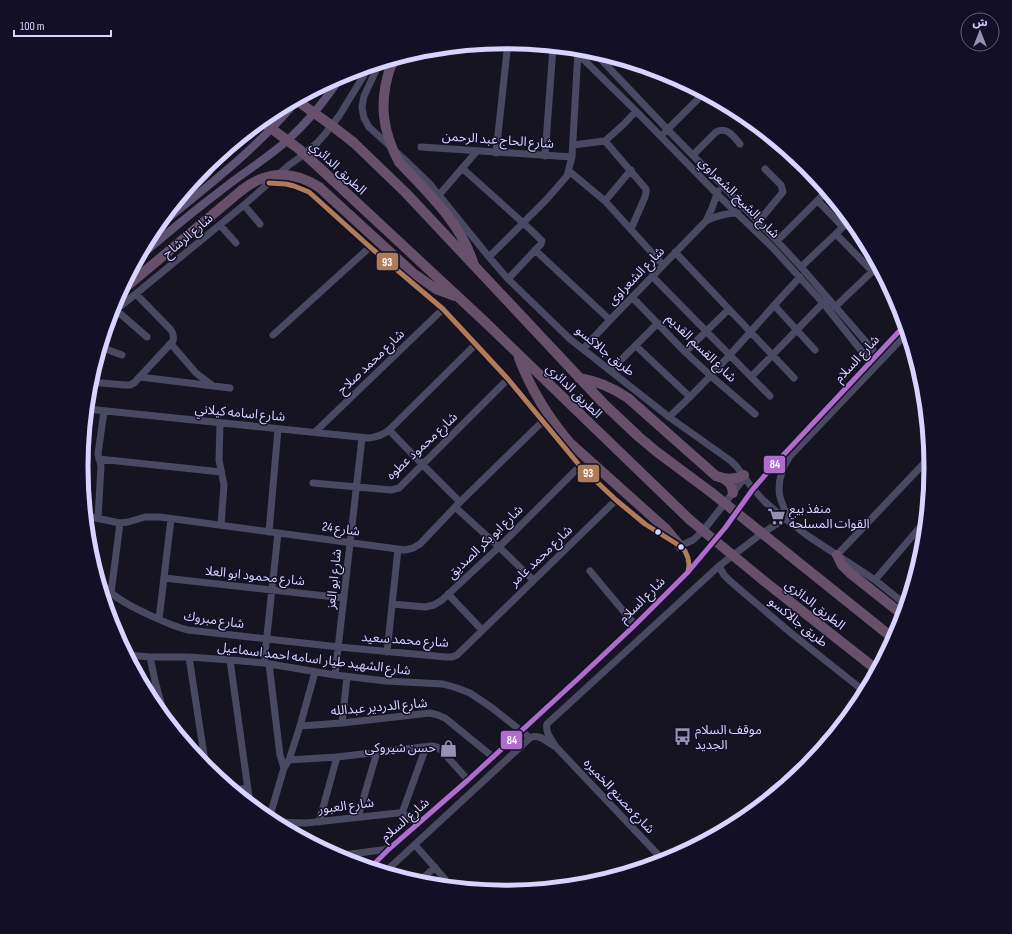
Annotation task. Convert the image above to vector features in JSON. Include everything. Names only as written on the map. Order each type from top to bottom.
[{"type":"highway","points":[[392,65],[384,92],[384,116],[390,144],[399,162],[449,218],[462,236],[469,249],[475,266]]},
{"type":"highway","name":"الطريق الدائري","points":[[300,103],[353,142],[406,193],[578,378],[639,437],[675,467],[712,493],[889,635]]},
{"type":"highway","name":"الطريق الدائري","points":[[266,125],[299,149],[458,296],[690,520],[764,581],[873,667]]},
{"type":"highway","points":[[130,283],[242,190],[258,180],[270,176],[285,175],[299,177],[319,187],[413,273],[436,289],[458,296]]},
{"type":"highway","points":[[518,354],[536,395],[570,443],[666,529],[680,546]]},
{"type":"highway","points":[[578,378],[604,384],[628,398],[713,474],[727,481],[731,486],[733,493]]},
{"type":"highway","points":[[724,479],[744,476]]},
{"type":"highway","points":[[837,555],[842,565],[850,573],[898,611]]},
{"type":"main road","points":[[150,248],[220,191],[286,141],[311,117],[334,86]]},
{"type":"main road","points":[[174,213],[253,147],[289,110]]},
{"type":"street","points":[[496,153],[507,49]]},
{"type":"street","points":[[545,156],[553,52]]},
{"type":"street","name":"شارع الشيخ الشعراوي","points":[[569,171],[573,145],[578,55]]},
{"type":"street","name":"شارع الشيخ الشعراوي","points":[[583,56],[717,194],[772,247],[823,303],[873,365]]},
{"type":"street","name":"شارع الشيخ الشعراوي","points":[[602,60],[749,214],[777,241],[880,357]]},
{"type":"street","name":"طريق جالاكسو","points":[[376,70],[362,102],[366,123],[372,131],[391,146],[418,172],[508,278],[570,339],[611,370],[668,417],[731,461],[764,501],[808,536],[875,580],[902,602]]},
{"type":"street","name":"شارع الرشاح","points":[[120,307],[244,205],[289,165],[308,151],[325,134],[339,116],[365,74]]},
{"type":"street","points":[[661,137],[700,97]]},
{"type":"street","points":[[573,145],[605,141],[636,111]]},
{"type":"street","points":[[692,155],[720,130],[728,132],[740,144]]},
{"type":"street","points":[[605,141],[646,189],[645,197],[631,229]]},
{"type":"street","name":"شارع الحاج عبد الرحمن","points":[[422,147],[572,157]]},
{"type":"street","points":[[439,195],[477,151]]},
{"type":"street","points":[[462,168],[542,241],[542,244],[508,278]]},
{"type":"street","points":[[758,222],[783,192],[782,185],[765,169]]},
{"type":"street","points":[[605,201],[631,170]]},
{"type":"street","points":[[489,257],[546,200],[567,176],[569,171],[605,201],[664,265]]},
{"type":"street","points":[[269,183],[294,186],[310,192],[370,247],[443,309],[508,380],[580,466],[616,500],[645,524],[680,546],[685,551],[688,558],[688,572]]},
{"type":"street","name":"شارع الشعراوى","points":[[583,349],[632,296],[706,221],[720,183]]},
{"type":"street","points":[[777,241],[823,195]]},
{"type":"street","points":[[818,201],[843,227]]},
{"type":"street","points":[[244,205],[260,224]]},
{"type":"street","name":"شارع الشعراوى","points":[[706,221],[716,216],[726,214],[749,214]]},
{"type":"street","points":[[801,267],[846,224]]},
{"type":"street","points":[[220,225],[236,243]]},
{"type":"street","points":[[836,234],[872,266]]},
{"type":"street","points":[[273,335],[370,247]]},
{"type":"street","points":[[535,250],[610,320]]},
{"type":"street","points":[[676,252],[794,378]]},
{"type":"street","points":[[835,307],[875,270]]},
{"type":"street","points":[[652,276],[770,396]]},
{"type":"street","points":[[668,417],[711,376],[800,277]]},
{"type":"street","points":[[97,383],[125,385],[134,383],[173,341],[173,334],[136,294]]},
{"type":"street","name":"شارع القسم القديم","points":[[632,296],[685,352],[754,414]]},
{"type":"street","points":[[751,377],[823,303]]},
{"type":"street","points":[[774,305],[816,350]]},
{"type":"street","name":"شارع محمد صلاح","points":[[315,432],[443,309]]},
{"type":"street","points":[[685,352],[729,309]]},
{"type":"street","points":[[118,312],[146,337]]},
{"type":"street","points":[[611,370],[658,323]]},
{"type":"street","name":"شارع السلام","points":[[786,518],[779,490],[781,475],[786,462],[880,357],[901,330]]},
{"type":"street","name":"شارع السلام","points":[[880,357],[903,336]]},
{"type":"street","points":[[171,344],[196,373],[212,385]]},
{"type":"street","points":[[460,502],[389,430],[475,345]]},
{"type":"street","points":[[636,346],[690,397]]},
{"type":"street","points":[[105,349],[122,355]]},
{"type":"street","name":"شارع السلام","points":[[374,864],[581,676],[688,572],[726,528],[753,489],[773,466],[873,365]]},
{"type":"street","points":[[140,377],[230,388]]},
{"type":"street","name":"شارع محمود عطوه","points":[[313,483],[391,490],[399,488],[508,380]]},
{"type":"street","name":"شارع اسامه كيلاني","points":[[92,410],[362,438],[376,438],[389,430]]},
{"type":"street","points":[[98,518],[101,466],[98,454],[104,411]]},
{"type":"street","name":"شارع 24","points":[[91,517],[120,522],[137,521],[145,517],[152,517],[406,550],[420,544],[460,502],[543,421]]},
{"type":"street","points":[[220,424],[218,455],[224,485],[221,525]]},
{"type":"street","points":[[269,532],[278,429]]},
{"type":"street","name":"شارع ابو العز","points":[[335,675],[362,438]]},
{"type":"street","points":[[99,459],[221,472]]},
{"type":"street","points":[[837,555],[924,463]]},
{"type":"street","name":"شارع ابو بكر الصديق","points":[[392,604],[425,607],[434,605],[442,600],[499,547],[580,466]]},
{"type":"street","points":[[680,546],[693,540],[703,531],[733,493],[744,476]]},
{"type":"street","name":"شارع محمد عامر","points":[[482,630],[616,500]]},
{"type":"street","points":[[455,507],[533,580]]},
{"type":"street","points":[[556,747],[546,730],[546,724],[720,566],[786,518]]},
{"type":"street","points":[[159,619],[171,519]]},
{"type":"street","points":[[111,593],[120,522]]},
{"type":"street","points":[[875,580],[919,528]]},
{"type":"street","points":[[278,533],[267,639],[267,664],[280,755],[284,768]]},
{"type":"street","points":[[388,652],[398,549]]},
{"type":"street","name":"طريق جالاكسو","points":[[720,566],[724,575],[730,581],[791,633],[860,688]]},
{"type":"street","points":[[590,571],[635,625]]},
{"type":"street","name":"شارع محمود ابو العلا","points":[[164,578],[344,598]]},
{"type":"street","name":"شارع مبروك","points":[[106,587],[122,601],[179,628],[192,631],[339,647]]},
{"type":"street","points":[[448,594],[482,630]]},
{"type":"street","name":"شارع محمد سعيد","points":[[339,647],[452,657],[457,655],[482,630]]},
{"type":"street","name":"شارع الشهيد طيار اسامه احمد اسماعيل","points":[[132,655],[150,657],[189,657],[230,660],[267,664],[347,677],[443,684],[470,693],[530,738]]},
{"type":"street","points":[[150,657],[158,699]]},
{"type":"street","points":[[189,657],[204,757]]},
{"type":"street","points":[[230,660],[249,797]]},
{"type":"street","points":[[271,813],[284,768],[289,760],[300,726],[315,672]]},
{"type":"street","points":[[575,698],[581,676]]},
{"type":"street","points":[[342,722],[347,677]]},
{"type":"street","points":[[151,688],[156,687]]},
{"type":"street","name":"شارع الدردير عبدالله","points":[[300,726],[430,713],[445,718],[493,757]]},
{"type":"street","points":[[530,738],[534,736],[539,737],[556,747]]},
{"type":"street","name":"شارع السلام","points":[[391,869],[415,844],[530,738]]},
{"type":"street","points":[[289,760],[337,757],[431,746],[437,747],[442,751],[468,780]]},
{"type":"street","points":[[417,825],[408,815],[402,813],[426,747]]},
{"type":"street","name":"شارع مصنع الخميره","points":[[556,747],[659,856]]},
{"type":"street","points":[[358,817],[377,752]]},
{"type":"street","points":[[319,822],[337,757]]},
{"type":"street","points":[[240,789],[248,788]]},
{"type":"street","name":"شارع العبور","points":[[288,823],[319,822],[402,813]]},
{"type":"street","points":[[415,844],[445,879]]},
{"type":"street","points":[[349,854],[389,849]]},
{"type":"street","points":[[424,877],[435,867]]},
{"type":"transit line","name":"93","points":[[269,183],[286,184],[309,192],[370,247],[443,309],[508,379],[580,466],[616,500],[645,524],[680,546],[685,551],[688,558],[688,572]]},
{"type":"transit line","name":"84","points":[[374,864],[581,676],[688,572],[725,528],[753,489],[773,466],[901,330]]},
{"type":"place","name":"منفذ بيع القوات المسلحة","points":[[776,516]]},
{"type":"place","name":"موقف السلام الجديد","points":[[682,737]]},
{"type":"place","name":"حسن شيروكى","points":[[449,748]]}]
